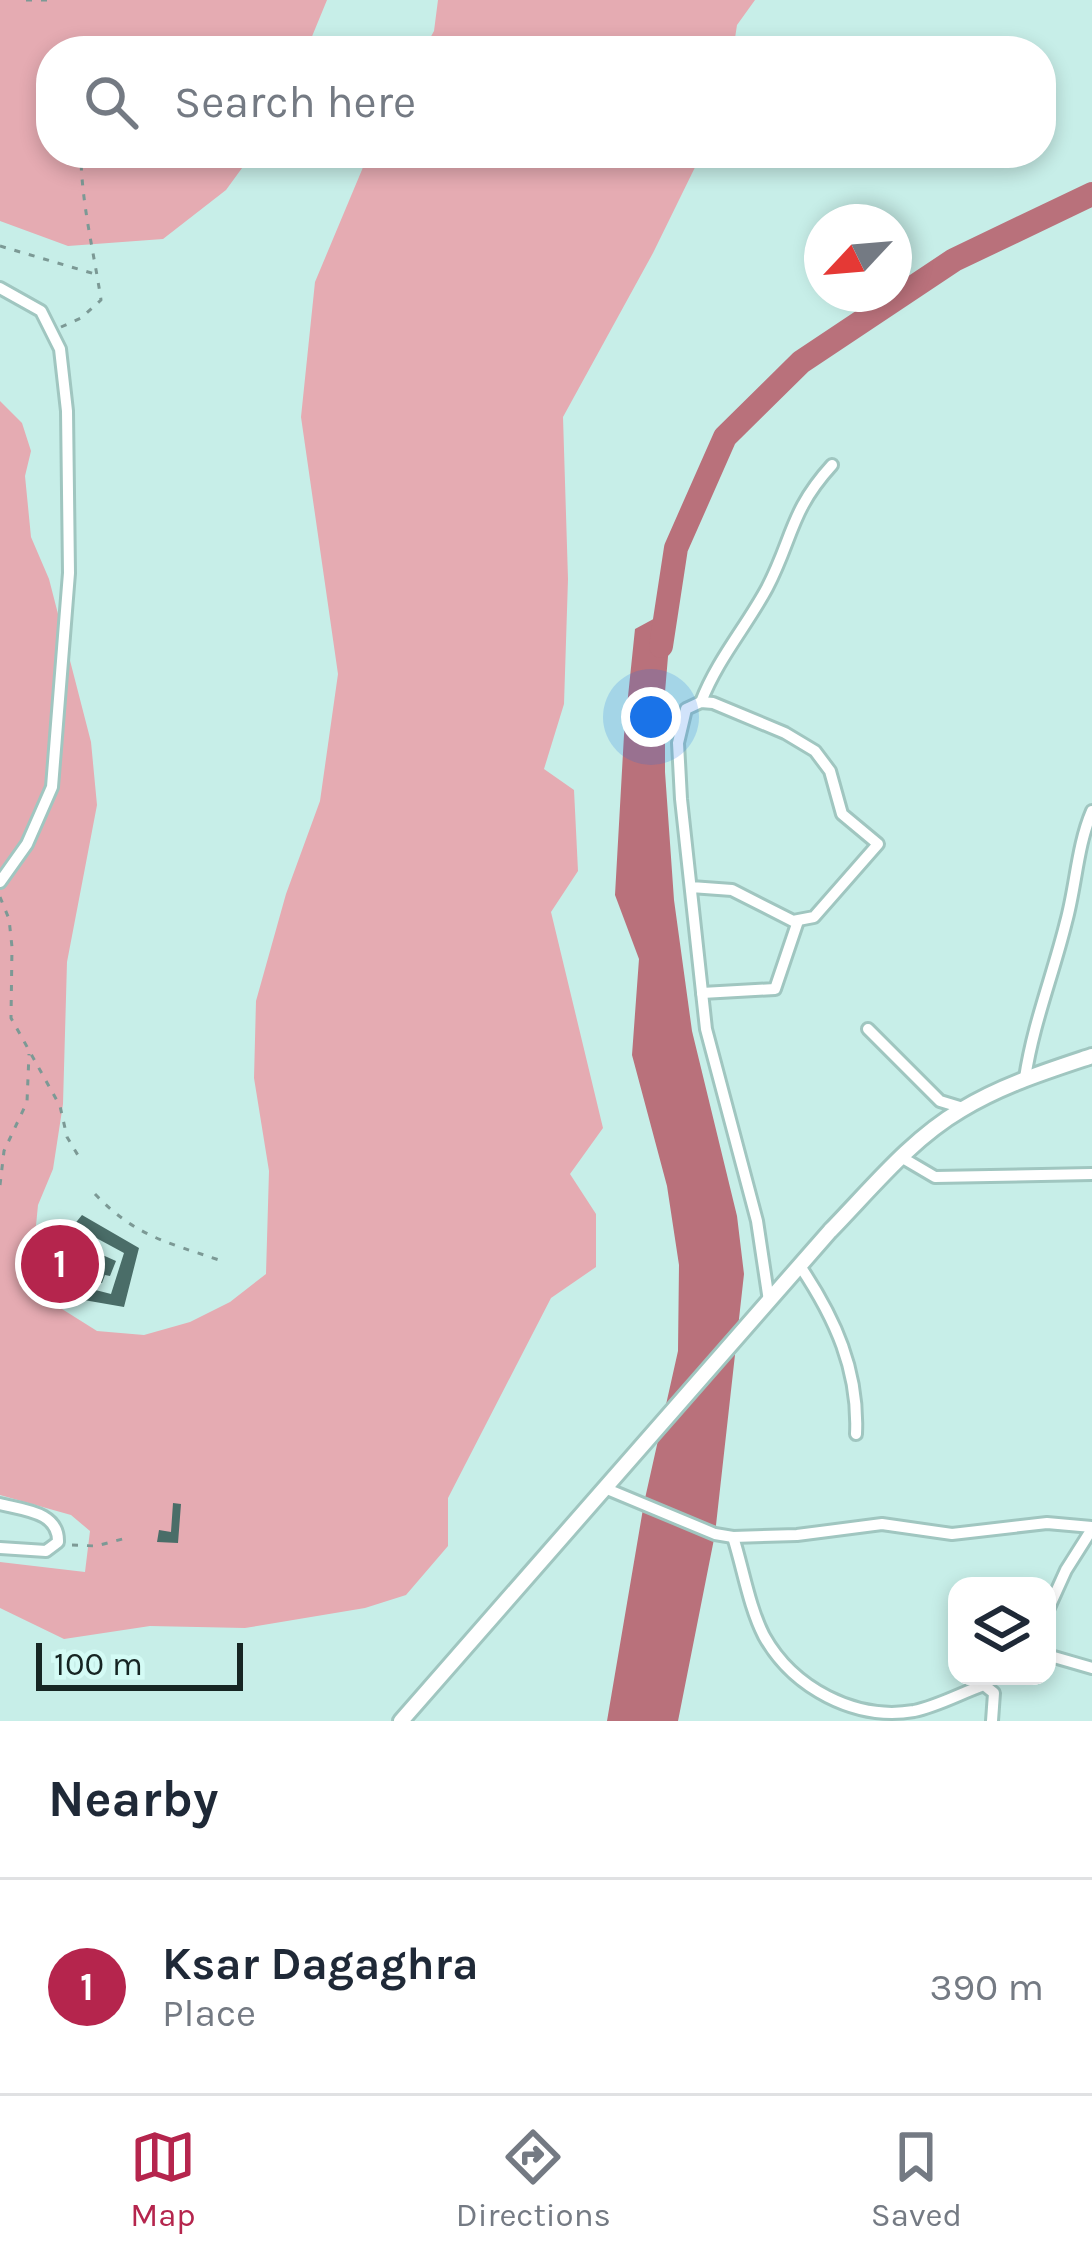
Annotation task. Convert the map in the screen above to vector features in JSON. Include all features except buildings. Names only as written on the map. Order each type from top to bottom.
[{"type":"street","points":[[0,288],[41,311],[54,331],[65,374],[69,500],[57,755],[41,815],[0,882]]},
{"type":"street","points":[[701,701],[712,674],[779,565],[801,503],[832,465]]},
{"type":"street","points":[[691,887],[732,890],[798,921],[814,917],[878,844],[842,814],[830,771],[814,752],[713,703],[701,701],[686,709],[678,743],[691,887],[710,1055],[757,1221],[769,1301]]},
{"type":"street","points":[[1025,1078],[1092,811]]},
{"type":"street","points":[[702,993],[775,989],[798,921]]},
{"type":"street","points":[[868,1029],[940,1101],[963,1108]]},
{"type":"street","points":[[411,1718],[477,1630],[901,1157],[963,1108],[1025,1078],[1092,1056]]},
{"type":"street","points":[[901,1157],[935,1177],[1092,1174]]},
{"type":"street","points":[[800,1265],[830,1316],[853,1375],[858,1400],[856,1434]]},
{"type":"street","points":[[607,1489],[715,1534],[733,1537],[882,1524],[952,1534],[1046,1523],[1092,1528],[1056,1592]]},
{"type":"street","points":[[0,1504],[53,1522],[58,1528],[58,1542],[46,1551],[0,1547]]},
{"type":"street","points":[[733,1537],[762,1633],[779,1658],[808,1684],[848,1706],[883,1714],[918,1710],[984,1685],[994,1693],[992,1721]]},
{"type":"street","points":[[1056,1658],[1092,1668]]},
{"type":"path","points":[[26,0],[51,0]]},
{"type":"path","points":[[54,331],[96,308],[101,300],[86,232],[81,168]]},
{"type":"path","points":[[0,246],[97,274]]},
{"type":"path","points":[[0,897],[9,919],[12,947],[11,1018],[60,1106],[67,1137],[80,1157]]},
{"type":"path","points":[[0,1185],[4,1151],[27,1102],[29,1050]]},
{"type":"path","points":[[95,1194],[122,1222],[151,1238],[219,1260]]},
{"type":"path","points":[[58,1542],[97,1546],[130,1537]]},
{"type":"shaded area","points":[[0,0],[327,0],[312,36],[36,36],[36,168],[242,168],[226,190],[163,239],[68,246],[0,221]]},
{"type":"shaded area","points":[[438,0],[755,0],[737,25],[735,36],[431,36]]},
{"type":"shaded area","points":[[363,168],[695,168],[563,417],[568,579],[564,704],[544,769],[574,790],[578,871],[551,912],[603,1128],[570,1174],[596,1214],[596,1267],[551,1298],[448,1498],[448,1546],[406,1595],[365,1608],[245,1628],[150,1626],[64,1639],[0,1608],[0,1562],[85,1572],[90,1531],[71,1515],[0,1495],[0,401],[22,423],[31,451],[25,476],[31,537],[49,579],[91,742],[97,805],[67,962],[63,1104],[53,1169],[38,1205],[34,1246],[46,1284],[62,1309],[97,1331],[144,1335],[190,1322],[230,1302],[266,1274],[269,1171],[254,1078],[256,1001],[286,894],[320,801],[338,674],[301,417],[315,282]]},
{"type":"shaded area","points":[[672,609],[665,772],[674,900],[692,1031],[737,1216],[744,1274],[715,1534],[678,1721],[607,1721],[644,1503],[678,1351],[679,1265],[667,1186],[632,1055],[639,959],[615,895],[635,629]]},
{"type":"waterway","points":[[661,646],[676,548],[725,437],[801,362],[954,260],[1092,194]]},
{"type":"place","name":"Ksar Dagaghra","points":[[60,1264]]}]
